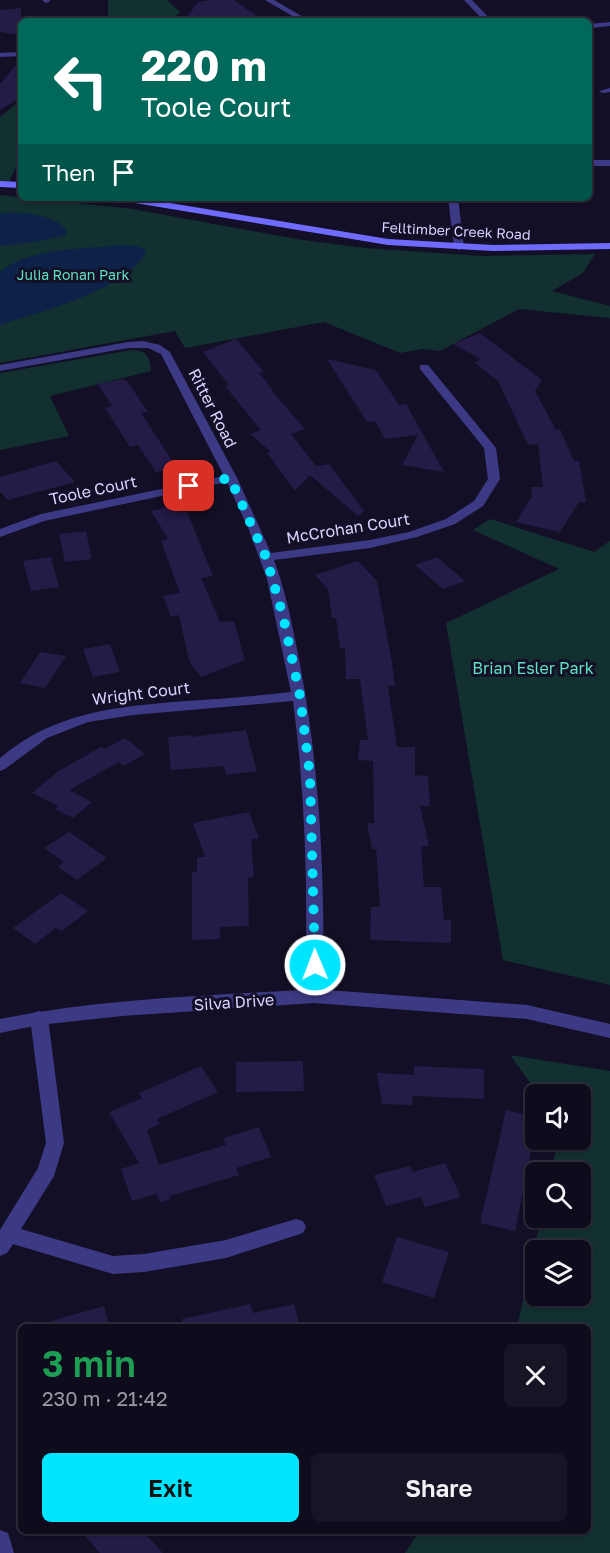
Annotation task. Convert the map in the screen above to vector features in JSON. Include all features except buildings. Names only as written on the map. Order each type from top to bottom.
[{"type":"main road","points":[[0,184],[18,185]]},
{"type":"main road","name":"Felltimber Creek Road","points":[[141,201],[388,242],[459,243],[610,239]]},
{"type":"main road","name":"Felltimber Creek Road","points":[[459,243],[540,248],[610,246]]},
{"type":"street","points":[[268,0],[301,18]]},
{"type":"street","points":[[468,0],[485,18]]},
{"type":"street","points":[[592,26],[610,24]]},
{"type":"street","points":[[0,56],[18,54]]},
{"type":"street","points":[[592,163],[610,163]]},
{"type":"street","points":[[453,201],[459,243]]},
{"type":"street","name":"Ritter Road","points":[[0,368],[128,345],[146,344],[158,347],[165,352],[230,478],[266,557],[283,616],[300,696],[311,797],[314,996]]},
{"type":"street","name":"McCrohan Court","points":[[266,557],[418,534],[463,515],[480,502],[496,475],[495,462],[490,448],[424,367]]},
{"type":"street","name":"Toole Court","points":[[0,533],[41,518],[230,478]]},
{"type":"street","name":"Wright Court","points":[[0,766],[33,739],[57,728],[111,711],[300,696]]},
{"type":"street","name":"Silva Drive","points":[[0,1026],[39,1018],[122,1009],[314,996],[527,1012],[610,1031]]},
{"type":"street","points":[[39,1018],[55,1143],[47,1170],[4,1241],[113,1265],[144,1263],[226,1249],[296,1227]]},
{"type":"street","points":[[0,1541],[3,1553]]},
{"type":"green space","points":[[108,0],[167,0],[180,12],[174,18],[108,18]]},
{"type":"green space","points":[[18,102],[18,166],[9,182],[0,182],[0,117]]},
{"type":"green space","name":"Julia Ronan Park","points":[[0,195],[18,197],[18,201],[57,201],[133,209],[296,239],[365,248],[483,256],[595,254],[583,273],[552,291],[610,306],[610,318],[519,309],[440,351],[422,349],[400,353],[324,322],[185,348],[175,331],[0,363]]},
{"type":"green space","points":[[132,350],[147,355],[151,371],[50,396],[69,436],[0,450],[0,373]]},
{"type":"green space","name":"Brian Esler Park","points":[[490,519],[594,552],[610,541],[610,985],[503,960],[446,623],[559,569],[473,530]]},
{"type":"green space","points":[[510,1055],[610,1071],[610,1553],[405,1553],[418,1534],[591,1534],[591,1324],[518,1324],[525,1291],[525,1306],[591,1306],[591,1240],[536,1240],[539,1228],[591,1228],[591,1162],[553,1162],[556,1150],[591,1150],[591,1084],[531,1084]]},
{"type":"water","points":[[0,213],[27,213],[54,220],[67,230],[66,235],[36,242],[0,246]]},
{"type":"water","points":[[121,245],[138,247],[146,252],[136,266],[121,278],[80,298],[0,325],[0,272],[13,264],[42,253]]},
{"type":"route","points":[[189,486],[230,478],[266,557],[283,616],[300,696],[310,776],[315,965]]}]
